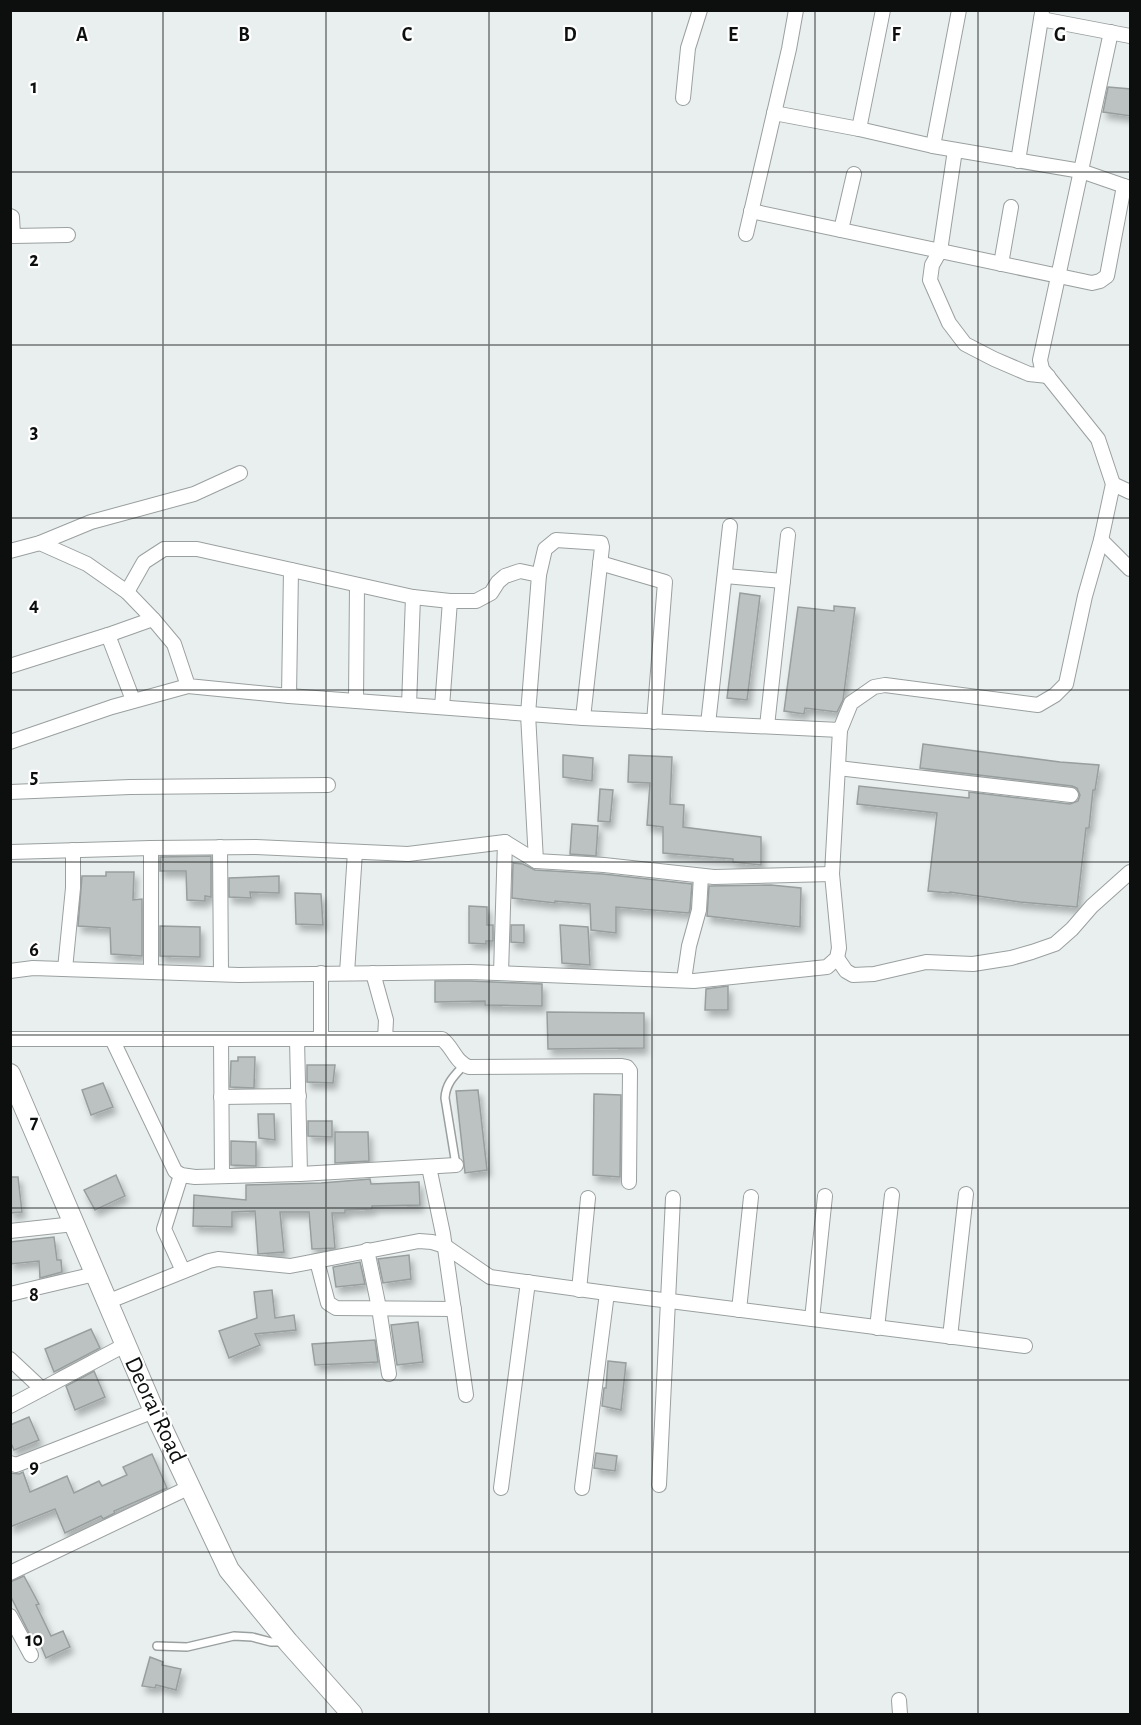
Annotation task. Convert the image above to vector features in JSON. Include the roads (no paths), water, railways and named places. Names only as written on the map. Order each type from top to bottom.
[{"type":"street","points":[[682,98],[688,48],[700,10]]},
{"type":"street","points":[[746,234],[796,10]]},
{"type":"street","points":[[859,129],[883,10]]},
{"type":"street","points":[[933,146],[959,10]]},
{"type":"street","points":[[1018,161],[1042,15],[1131,36]]},
{"type":"street","points":[[10,971],[33,968],[221,974],[501,973],[694,981],[827,967],[837,958],[839,948],[832,874],[840,729],[851,703],[874,687],[885,685],[1038,705],[1055,695],[1066,684],[1113,484],[1098,439],[1042,369],[1040,360],[1111,32]]},
{"type":"street","points":[[751,211],[1058,277],[1092,283],[1107,276],[1127,187],[1081,171],[933,146],[774,113]]},
{"type":"street","points":[[955,150],[940,251],[932,265],[930,280],[950,323],[965,344],[1029,374],[1048,376]]},
{"type":"street","points":[[841,230],[854,174]]},
{"type":"street","points":[[1001,264],[1011,207]]},
{"type":"street","points":[[11,216],[12,237],[68,234]]},
{"type":"street","points":[[10,551],[40,543],[92,522],[194,494],[240,473]]},
{"type":"street","points":[[1113,484],[1131,492]]},
{"type":"street","points":[[708,724],[730,526]]},
{"type":"street","points":[[767,726],[788,535]]},
{"type":"street","points":[[536,861],[528,714],[539,575],[545,549],[556,540],[601,543],[602,547],[583,718]]},
{"type":"street","points":[[1101,540],[1131,569]]},
{"type":"street","points":[[40,543],[87,564],[127,592],[174,644],[188,686]]},
{"type":"street","points":[[127,592],[144,562],[164,549],[197,549],[413,597],[450,601],[476,601],[491,593],[505,576],[520,571],[539,575]]},
{"type":"street","points":[[600,562],[665,582],[654,722]]},
{"type":"street","points":[[289,696],[291,570]]},
{"type":"street","points":[[725,576],[783,581]]},
{"type":"street","points":[[356,701],[357,585]]},
{"type":"street","points":[[409,705],[413,597]]},
{"type":"street","points":[[442,707],[450,601]]},
{"type":"street","points":[[10,666],[153,619]]},
{"type":"street","points":[[108,635],[133,700]]},
{"type":"street","points":[[10,742],[133,700],[188,686],[289,696],[583,718],[840,729]]},
{"type":"street","points":[[838,768],[1071,795]]},
{"type":"street","points":[[10,792],[130,787],[328,785]]},
{"type":"street","points":[[501,973],[505,842]]},
{"type":"street","points":[[10,852],[256,847],[408,854],[505,842],[536,861],[604,865],[714,877],[832,874]]},
{"type":"street","points":[[220,847],[221,974]]},
{"type":"street","points":[[151,848],[151,972]]},
{"type":"street","points":[[65,969],[73,888],[73,850]]},
{"type":"street","points":[[347,973],[355,852]]},
{"type":"street","points":[[837,958],[846,971],[853,975],[874,974],[926,962],[973,964],[1032,952],[1055,944],[1092,906],[1131,872]]},
{"type":"street","points":[[684,980],[689,946],[699,910],[701,876]]},
{"type":"street","points":[[373,973],[386,1020],[385,1039]]},
{"type":"street","points":[[321,974],[321,1039]]},
{"type":"street","points":[[112,1039],[175,1171],[181,1175],[195,1178],[456,1165]]},
{"type":"street","points":[[221,1039],[222,1176]]},
{"type":"street","points":[[297,1039],[300,1174]]},
{"type":"street","points":[[10,1040],[442,1039],[460,1063],[469,1067],[627,1067],[630,1071],[629,1182]]},
{"type":"street","name":"Deorai Road","points":[[10,1074],[153,1411],[229,1570],[288,1642],[352,1714]]},
{"type":"street","points":[[221,1097],[299,1096]]},
{"type":"street","points":[[429,1167],[445,1246],[466,1395]]},
{"type":"street","points":[[181,1175],[164,1229],[183,1271]]},
{"type":"street","points":[[950,1337],[966,1194]]},
{"type":"street","points":[[877,1328],[892,1195]]},
{"type":"street","points":[[812,1319],[825,1196]]},
{"type":"street","points":[[740,1310],[752,1197]]},
{"type":"street","points":[[579,1290],[588,1198]]},
{"type":"street","points":[[659,1485],[673,1198]]},
{"type":"street","points":[[10,1231],[74,1224]]},
{"type":"street","points":[[107,1302],[218,1259],[282,1267],[419,1241],[445,1246],[490,1276],[579,1290],[1025,1346]]},
{"type":"street","points":[[367,1251],[389,1374]]},
{"type":"street","points":[[317,1261],[328,1303],[336,1308],[454,1309]]},
{"type":"street","points":[[10,1294],[95,1274]]},
{"type":"street","points":[[501,1488],[528,1282]]},
{"type":"street","points":[[582,1488],[607,1293]]},
{"type":"street","points":[[10,1406],[125,1345]]},
{"type":"street","points":[[10,1359],[42,1389]]},
{"type":"street","points":[[10,1463],[16,1465],[153,1411]]},
{"type":"street","points":[[10,1573],[190,1487]]},
{"type":"street","points":[[10,1616],[31,1655]]},
{"type":"lane","points":[[456,1165],[445,1098],[446,1089],[453,1076],[464,1065]]},
{"type":"lane","points":[[157,1646],[187,1647],[234,1636],[252,1637],[271,1642],[288,1642]]}]
